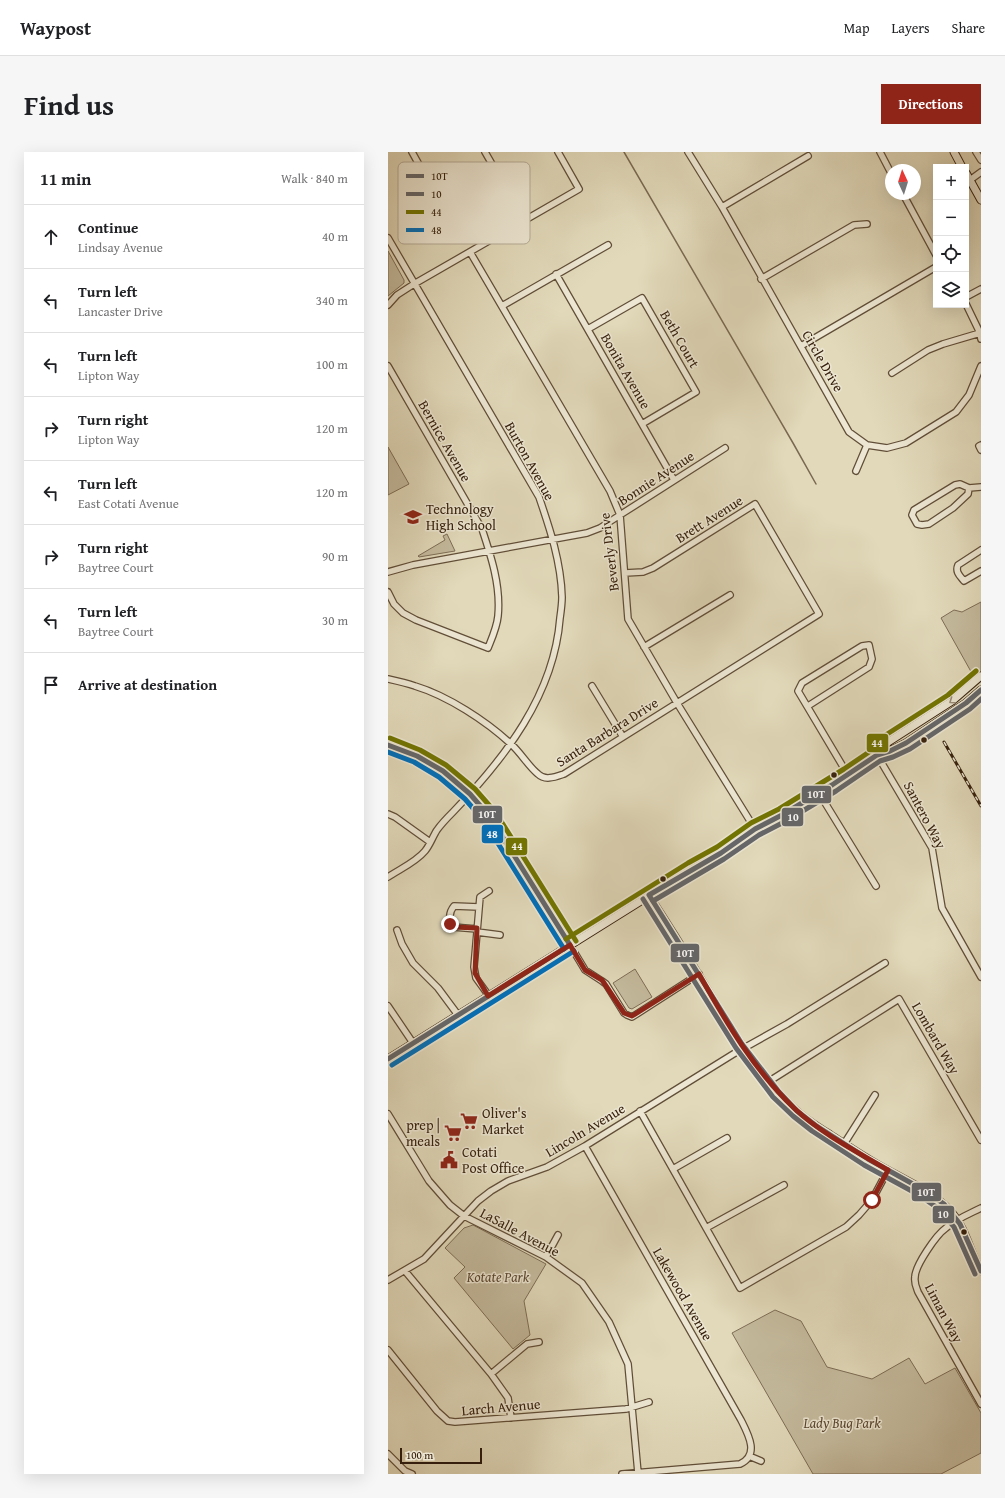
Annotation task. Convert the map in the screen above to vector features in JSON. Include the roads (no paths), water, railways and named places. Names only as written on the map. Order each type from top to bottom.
[{"type":"main road","points":[[954,152],[960,164]]},
{"type":"main road","points":[[969,179],[981,200]]},
{"type":"main road","points":[[388,1059],[692,869],[722,853],[755,829],[782,816],[848,775],[877,754],[885,744],[952,701],[981,676]]},
{"type":"main road","points":[[877,754],[890,751],[906,743],[966,703],[981,690]]},
{"type":"main road","points":[[388,745],[417,756],[442,771],[470,794],[490,817],[570,945]]},
{"type":"street","points":[[412,152],[418,162]]},
{"type":"street","points":[[484,152],[490,162]]},
{"type":"street","points":[[530,217],[579,189],[558,152]]},
{"type":"street","name":"Circle Drive","points":[[688,152],[722,207],[761,279],[801,346],[849,432],[867,445],[887,448],[906,443],[956,412],[969,395],[981,369]]},
{"type":"street","points":[[880,152],[886,164]]},
{"type":"street","points":[[976,152],[981,160]]},
{"type":"street","points":[[722,207],[808,156]]},
{"type":"street","points":[[969,177],[981,172]]},
{"type":"street","points":[[905,200],[933,250]]},
{"type":"street","points":[[761,279],[854,225],[867,224]]},
{"type":"street","name":"Burton Avenue","points":[[388,238],[539,497],[553,539],[559,568],[562,597],[556,649],[544,686],[533,709],[511,744],[470,794],[437,830],[425,851],[415,860],[388,877]]},
{"type":"street","points":[[388,305],[397,295],[414,284],[484,244]]},
{"type":"street","points":[[502,306],[608,245]]},
{"type":"street","name":"Beverly Drive","points":[[470,252],[610,491],[620,516],[628,619],[677,703],[755,829]]},
{"type":"street","points":[[801,346],[933,269]]},
{"type":"street","name":"Bonita Avenue","points":[[556,274],[674,480]]},
{"type":"street","points":[[969,295],[981,288]]},
{"type":"street","name":"Beth Court","points":[[588,329],[642,298],[696,392],[642,424]]},
{"type":"street","points":[[968,308],[980,333],[981,339]]},
{"type":"street","points":[[892,373],[928,350],[980,333]]},
{"type":"street","name":"Bernice Avenue","points":[[388,366],[482,529],[490,550],[498,597],[498,616],[488,648],[416,620],[403,613],[394,604],[388,592]]},
{"type":"street","points":[[856,471],[867,445]]},
{"type":"street","points":[[981,445],[979,446],[981,450]]},
{"type":"street","name":"Bonnie Avenue","points":[[388,572],[413,565],[587,533],[600,528],[620,516],[725,448]]},
{"type":"street","points":[[969,488],[968,494],[953,508],[929,524],[918,524],[914,519],[912,515],[914,510],[951,486],[960,484],[969,488],[981,487]]},
{"type":"street","name":"Brett Avenue","points":[[625,573],[643,572],[653,568],[755,504],[820,614]]},
{"type":"street","points":[[981,550],[958,565],[956,568],[957,573],[964,581],[981,571]]},
{"type":"street","points":[[644,647],[730,595]]},
{"type":"street","name":"Santa Barbara Drive","points":[[388,679],[416,686],[445,699],[486,724],[511,744],[538,775],[552,779],[564,774],[820,614]]},
{"type":"street","points":[[808,706],[869,667],[872,659],[869,645],[862,646],[802,683],[798,690],[848,775]]},
{"type":"street","points":[[592,686],[623,737]]},
{"type":"street","name":"Santero Way","points":[[877,754],[932,848],[942,908],[981,977]]},
{"type":"street","points":[[819,793],[876,886]]},
{"type":"street","points":[[388,814],[395,817],[430,842]]},
{"type":"street","points":[[488,996],[475,973],[480,897],[489,891]]},
{"type":"street","points":[[649,896],[699,974],[743,1048],[768,1082],[804,1116],[844,1144],[923,1189],[942,1202],[951,1211],[967,1237],[974,1259],[981,1271]]},
{"type":"street","points":[[479,906],[454,906],[449,918],[450,924],[453,927],[500,935]]},
{"type":"street","points":[[397,930],[405,951],[413,963],[442,994],[458,1015]]},
{"type":"street","points":[[570,945],[585,970],[602,980],[624,1013],[632,1016],[699,974]]},
{"type":"street","name":"Lincoln Avenue","points":[[388,1280],[424,1259],[478,1201],[491,1191],[508,1181],[547,1167],[585,1146],[743,1048],[787,1024],[885,962]]},
{"type":"street","name":"Lombard Way","points":[[768,1082],[899,999],[981,1140]]},
{"type":"street","points":[[388,1006],[413,1044]]},
{"type":"street","points":[[844,1144],[875,1095]]},
{"type":"street","points":[[640,1111],[740,1288],[846,1227],[860,1215],[872,1200],[888,1170]]},
{"type":"street","name":"LaSalle Avenue","points":[[388,1114],[429,1181],[450,1205],[464,1216],[546,1257],[582,1284],[609,1322],[628,1364],[638,1473]]},
{"type":"street","points":[[673,1169],[727,1138]]},
{"type":"street","name":"Lakewood Avenue","points":[[585,1146],[741,1420],[751,1442],[752,1448],[749,1456]]},
{"type":"street","points":[[706,1228],[784,1185]]},
{"type":"street","name":"Liman Way","points":[[981,1208],[946,1227],[936,1237],[916,1270],[915,1283],[918,1292],[981,1404]]},
{"type":"street","points":[[546,1257],[558,1235]]},
{"type":"street","points":[[405,1271],[508,1398],[511,1418]]},
{"type":"street","points":[[490,1374],[527,1344],[539,1342]]},
{"type":"street","name":"Larch Avenue","points":[[388,1350],[437,1411],[448,1421],[454,1422],[511,1418],[633,1408],[649,1402]]},
{"type":"street","points":[[389,1456],[405,1471],[412,1474]]},
{"type":"street","points":[[622,1474],[733,1466],[745,1462],[749,1456],[761,1460]]},
{"type":"waterway","points":[[624,152],[816,484]]},
{"type":"railway","points":[[944,742],[981,806]]},
{"type":"place","name":"Technology High School","points":[[413,517]]},
{"type":"place","name":"Oliver's Market","points":[[469,1121]]},
{"type":"place","name":"prep | meals","points":[[453,1133]]},
{"type":"place","name":"Cotati Post Office","points":[[449,1160]]},
{"type":"park label","name":"Kotate Park","points":[[498,1277]]},
{"type":"park label","name":"Lady Bug Park","points":[[842,1423]]}]
